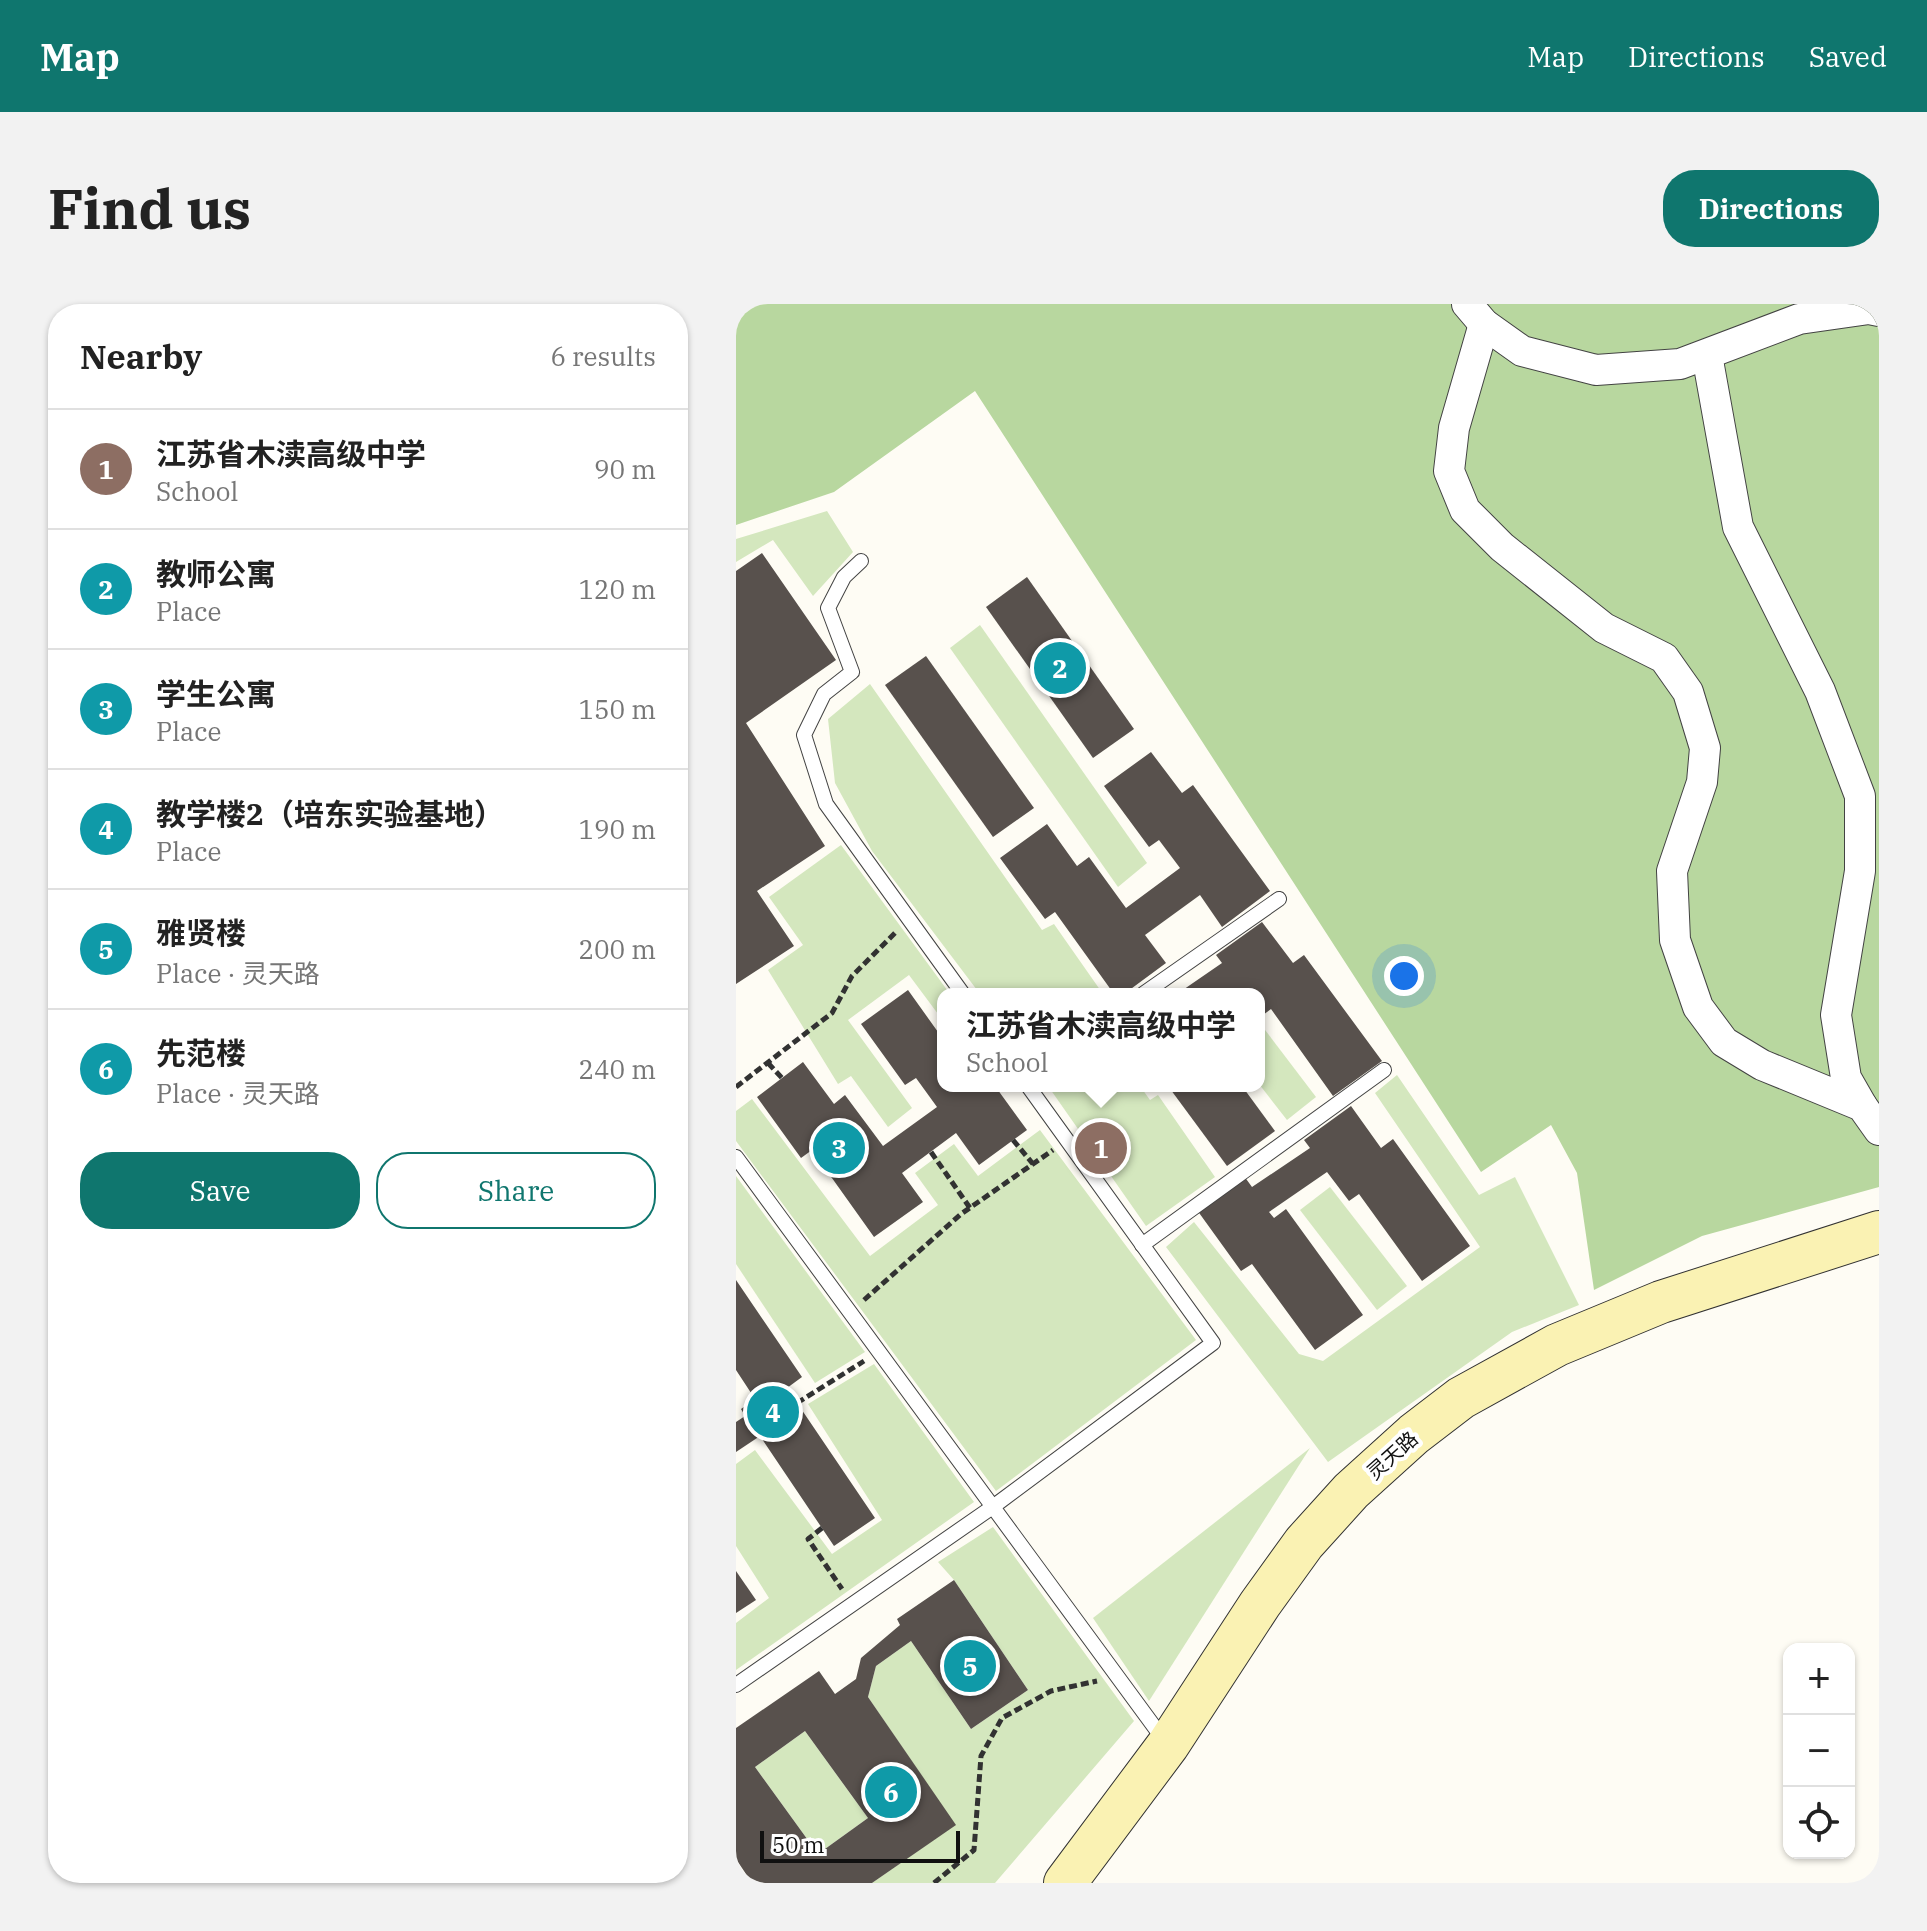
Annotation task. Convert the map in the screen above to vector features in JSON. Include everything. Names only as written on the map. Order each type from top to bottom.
[{"type":"street","points":[[1870,1118],[1762,1065],[1724,1042],[1698,1007],[1675,940],[1672,871],[1702,782],[1705,748],[1688,692],[1664,658],[1604,628],[1502,547],[1465,510],[1449,471],[1476,314],[1522,351],[1596,370],[1680,364],[1799,319],[1869,309],[1879,311]]},
{"type":"street","points":[[1707,355],[1738,527],[1820,691],[1860,796],[1860,871],[1836,1015],[1846,1078],[1870,1118]]},
{"type":"street","name":"灵天路","points":[[1065,1883],[1168,1745],[1260,1604],[1304,1543],[1351,1491],[1414,1434],[1461,1398],[1557,1345],[1661,1302],[1879,1232]]},
{"type":"lane","points":[[861,561],[844,577],[828,608],[852,672],[824,694],[804,735],[826,804],[959,988]]},
{"type":"lane","points":[[1152,988],[1279,899]]},
{"type":"lane","points":[[1142,1245],[1384,1070]]},
{"type":"lane","points":[[736,1685],[994,1506],[1213,1343],[1032,1092]]},
{"type":"lane","points":[[736,1157],[1168,1745]]},
{"type":"path","points":[[736,1087],[832,1013],[852,976],[909,919]]},
{"type":"path","points":[[768,1063],[782,1078]]},
{"type":"path","points":[[1013,1140],[1033,1164]]},
{"type":"path","points":[[852,1312],[970,1208],[1067,1140]]},
{"type":"path","points":[[931,1152],[970,1208]]},
{"type":"path","points":[[797,1403],[880,1351]]},
{"type":"path","points":[[822,1528],[808,1539],[852,1604]]},
{"type":"path","points":[[934,1883],[974,1850],[981,1756],[1002,1718],[1051,1691],[1117,1676]]},
{"type":"green space","points":[[736,304],[1879,304],[1879,1187],[1702,1236],[1594,1290],[1577,1173],[1551,1125],[1481,1172],[975,391],[834,492],[736,525]]},
{"type":"green space","points":[[827,511],[853,552],[813,596],[773,540],[736,562],[736,539]]},
{"type":"green space","points":[[980,625],[1147,863],[1118,887],[950,648]]},
{"type":"green space","points":[[870,684],[1042,930],[1054,924],[1099,988],[975,988],[872,851],[835,783],[828,719]]},
{"type":"green space","points":[[841,845],[946,988],[937,988],[937,1013],[909,975],[848,1020],[912,1108],[888,1127],[851,1076],[838,1084],[768,970],[803,945],[769,897]]},
{"type":"green space","points":[[1265,1030],[1316,1097],[1287,1120],[1265,1092]]},
{"type":"green space","points":[[1397,1075],[1479,1195],[1515,1177],[1579,1305],[1512,1332],[1328,1462],[1166,1247],[1194,1222],[1299,1354],[1323,1361],[1480,1247],[1375,1093]]},
{"type":"green space","points":[[1052,1092],[1144,1092],[1150,1100],[1158,1095],[1215,1177],[1146,1226]]},
{"type":"green space","points":[[752,1099],[870,1256],[938,1205],[915,1173],[954,1144],[978,1176],[1040,1130],[1196,1340],[996,1491],[736,1141],[736,1111]]},
{"type":"green space","points":[[736,1176],[865,1352],[815,1383],[736,1264]]},
{"type":"green space","points":[[1330,1187],[1407,1286],[1377,1310],[1300,1210]]},
{"type":"green space","points":[[874,1364],[974,1502],[736,1670],[736,1623],[769,1598],[736,1546],[736,1464],[755,1450],[832,1554],[882,1520],[808,1404]]},
{"type":"green space","points":[[1310,1448],[1149,1701],[1093,1618]]},
{"type":"green space","points":[[993,1527],[1134,1721],[995,1883],[872,1883],[955,1825],[868,1697],[876,1666],[911,1641],[971,1729],[1028,1690],[954,1580],[938,1562]]},
{"type":"green space","points":[[805,1731],[868,1818],[818,1854],[755,1767]]},
{"type":"building","points":[[762,553],[836,660],[746,723],[825,846],[757,891],[794,946],[736,984],[736,571]]},
{"type":"building","points":[[1027,577],[1134,729],[1093,758],[986,607]]},
{"type":"building","points":[[926,656],[1034,808],[993,837],[885,685]]},
{"type":"building","points":[[1151,752],[1182,793],[1193,785],[1270,891],[1222,927],[1200,895],[1145,935],[1166,963],[1132,988],[1110,988],[1055,912],[1045,919],[1000,858],[1047,824],[1077,866],[1089,857],[1126,908],[1180,868],[1159,840],[1149,847],[1104,786]]},
{"type":"building","points":[[1262,922],[1293,963],[1304,955],[1382,1061],[1333,1096],[1271,1009],[1265,1014],[1265,988],[1186,988],[1222,963],[1216,955]]},
{"type":"building","points":[[908,990],[937,1031],[937,1092],[999,1092],[1027,1130],[979,1165],[956,1133],[902,1173],[923,1202],[874,1237],[812,1150],[801,1158],[757,1097],[803,1062],[834,1104],[845,1095],[883,1146],[937,1107],[916,1078],[905,1085],[861,1024]]},
{"type":"building","points":[[1172,1092],[1246,1092],[1275,1131],[1227,1166]]},
{"type":"building","points":[[1351,1106],[1381,1148],[1393,1139],[1470,1246],[1422,1281],[1359,1194],[1349,1201],[1327,1172],[1269,1212],[1274,1218],[1286,1209],[1363,1315],[1315,1350],[1252,1264],[1241,1271],[1197,1210],[1244,1176],[1252,1187],[1310,1148],[1304,1140]]},
{"type":"building","points":[[736,1280],[802,1377],[787,1388],[875,1518],[834,1546],[760,1436],[736,1452],[736,1422],[745,1416],[741,1409],[755,1399],[736,1370]]},
{"type":"building","points":[[736,1571],[756,1600],[736,1613]]},
{"type":"building","points":[[954,1580],[1028,1690],[971,1729],[911,1641],[876,1666],[868,1697],[956,1825],[872,1883],[752,1883],[736,1859],[736,1728],[819,1671],[835,1694],[856,1679],[861,1658],[900,1625],[897,1619]],"holes":[[[805,1731],[868,1818],[818,1854],[755,1767]]]},
{"type":"place","name":"教师公寓","points":[[1060,668]]},
{"type":"place","name":"学生公寓","points":[[839,1148]]},
{"type":"place","name":"江苏省木渎高级中学","points":[[1101,1148]]},
{"type":"place","name":"教学楼2（培东实验基地）","points":[[773,1412]]},
{"type":"place","name":"雅贤楼","points":[[970,1666]]},
{"type":"place","name":"先范楼","points":[[891,1792]]}]
